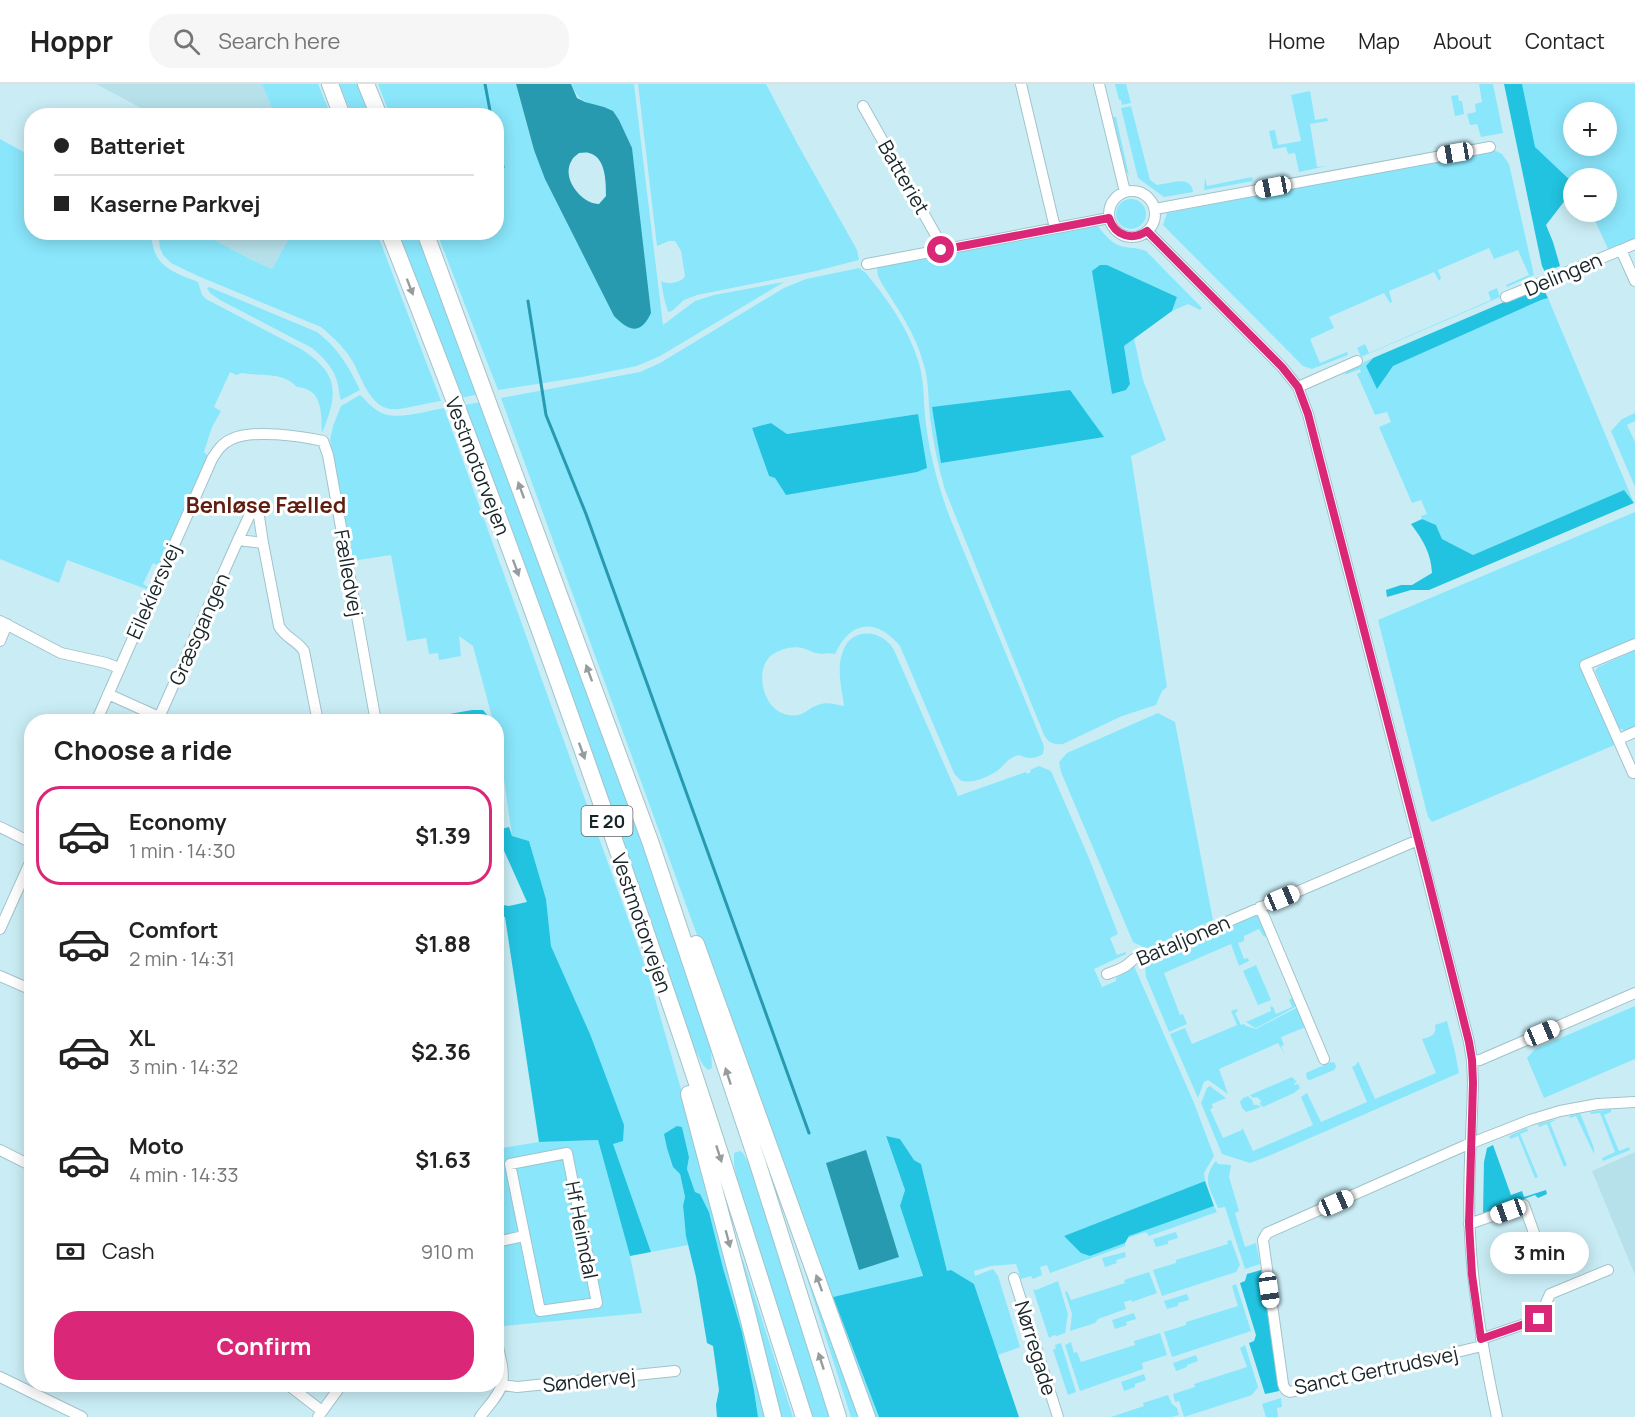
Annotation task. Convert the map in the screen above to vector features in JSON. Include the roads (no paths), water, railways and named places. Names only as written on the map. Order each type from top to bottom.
[{"type":"highway","points":[[330,84],[339,108]]},
{"type":"highway","points":[[366,84],[376,108]]},
{"type":"highway","name":"Vestmotorvejen","points":[[392,240],[504,534],[592,778],[669,999],[804,1417]]},
{"type":"highway","name":"Vestmotorvejen","points":[[428,240],[650,841],[753,1150],[838,1417]]},
{"type":"highway","points":[[650,841],[673,880],[867,1417]]},
{"type":"highway","points":[[669,999],[692,1104],[773,1417]]},
{"type":"street","points":[[1021,84],[1055,228]]},
{"type":"street","points":[[1099,84],[1125,192]]},
{"type":"street","name":"Batteriet","points":[[863,106],[938,239],[941,250]]},
{"type":"street","points":[[1155,209],[1490,147]]},
{"type":"street","points":[[1132,190],[1147,196],[1155,209],[1152,225],[1147,231],[1135,237],[1121,234],[1109,218],[1110,205],[1119,195],[1132,190]]},
{"type":"street","points":[[867,264],[1109,218]]},
{"type":"street","points":[[1147,231],[1282,367],[1298,387],[1308,414],[1462,1013],[1472,1060],[1469,1224],[1472,1275],[1497,1417]]},
{"type":"street","name":"Delingen","points":[[1506,297],[1635,244]]},
{"type":"street","points":[[1621,250],[1635,281]]},
{"type":"street","points":[[1298,387],[1357,361]]},
{"type":"street","name":"Eilekiersvej","points":[[99,714],[118,668],[219,447],[232,439],[247,435],[272,435]]},
{"type":"street","name":"Fælledvej","points":[[272,435],[322,441],[328,455],[375,714]]},
{"type":"street","name":"Græsgangen","points":[[160,714],[255,507],[258,510],[279,626],[286,636],[304,651],[316,714]]},
{"type":"street","points":[[238,540],[264,543]]},
{"type":"street","points":[[0,641],[3,622],[60,653],[106,663],[118,668]]},
{"type":"street","points":[[1634,773],[1585,665],[1635,644]]},
{"type":"street","name":"Græsgangen","points":[[108,694],[148,714]]},
{"type":"street","points":[[1619,740],[1635,732]]},
{"type":"street","points":[[0,827],[24,839]]},
{"type":"street","name":"Bataljonen","points":[[1107,974],[1126,966],[1129,961],[1145,957],[1418,840]]},
{"type":"street","points":[[0,929],[24,876]]},
{"type":"street","points":[[1260,907],[1324,1059]]},
{"type":"street","points":[[0,976],[24,986]]},
{"type":"street","points":[[1472,1060],[1480,1060],[1635,993]]},
{"type":"street","points":[[1472,1143],[1560,1111],[1598,1104],[1635,1102]]},
{"type":"street","name":"Sanct Gertrudsvej","points":[[1472,1143],[1267,1233],[1263,1240],[1283,1384],[1288,1392],[1482,1342]]},
{"type":"street","points":[[0,1150],[24,1162]]},
{"type":"street","name":"Hf Heimdal","points":[[567,1153],[597,1304],[540,1311],[524,1236],[510,1164],[567,1153]]},
{"type":"street","points":[[1469,1224],[1524,1205],[1534,1233]]},
{"type":"street","points":[[504,1240],[524,1236]]},
{"type":"street","points":[[1482,1342],[1539,1319],[1550,1294],[1608,1270]]},
{"type":"street","name":"Nørregade","points":[[1014,1278],[1058,1417]]},
{"type":"street","name":"Søndervej","points":[[504,1385],[517,1387],[675,1371]]},
{"type":"street","points":[[0,1377],[24,1389]]},
{"type":"street","points":[[31,1392],[82,1417]]},
{"type":"street","points":[[296,1392],[320,1414],[336,1392]]},
{"type":"street","points":[[480,1417],[497,1392]]},
{"type":"waterway","points":[[485,84],[490,108]]},
{"type":"waterway","points":[[528,301],[546,415],[586,514],[809,1133]]},
{"type":"district","name":"Benløse Fælled","points":[[266,505]]}]
